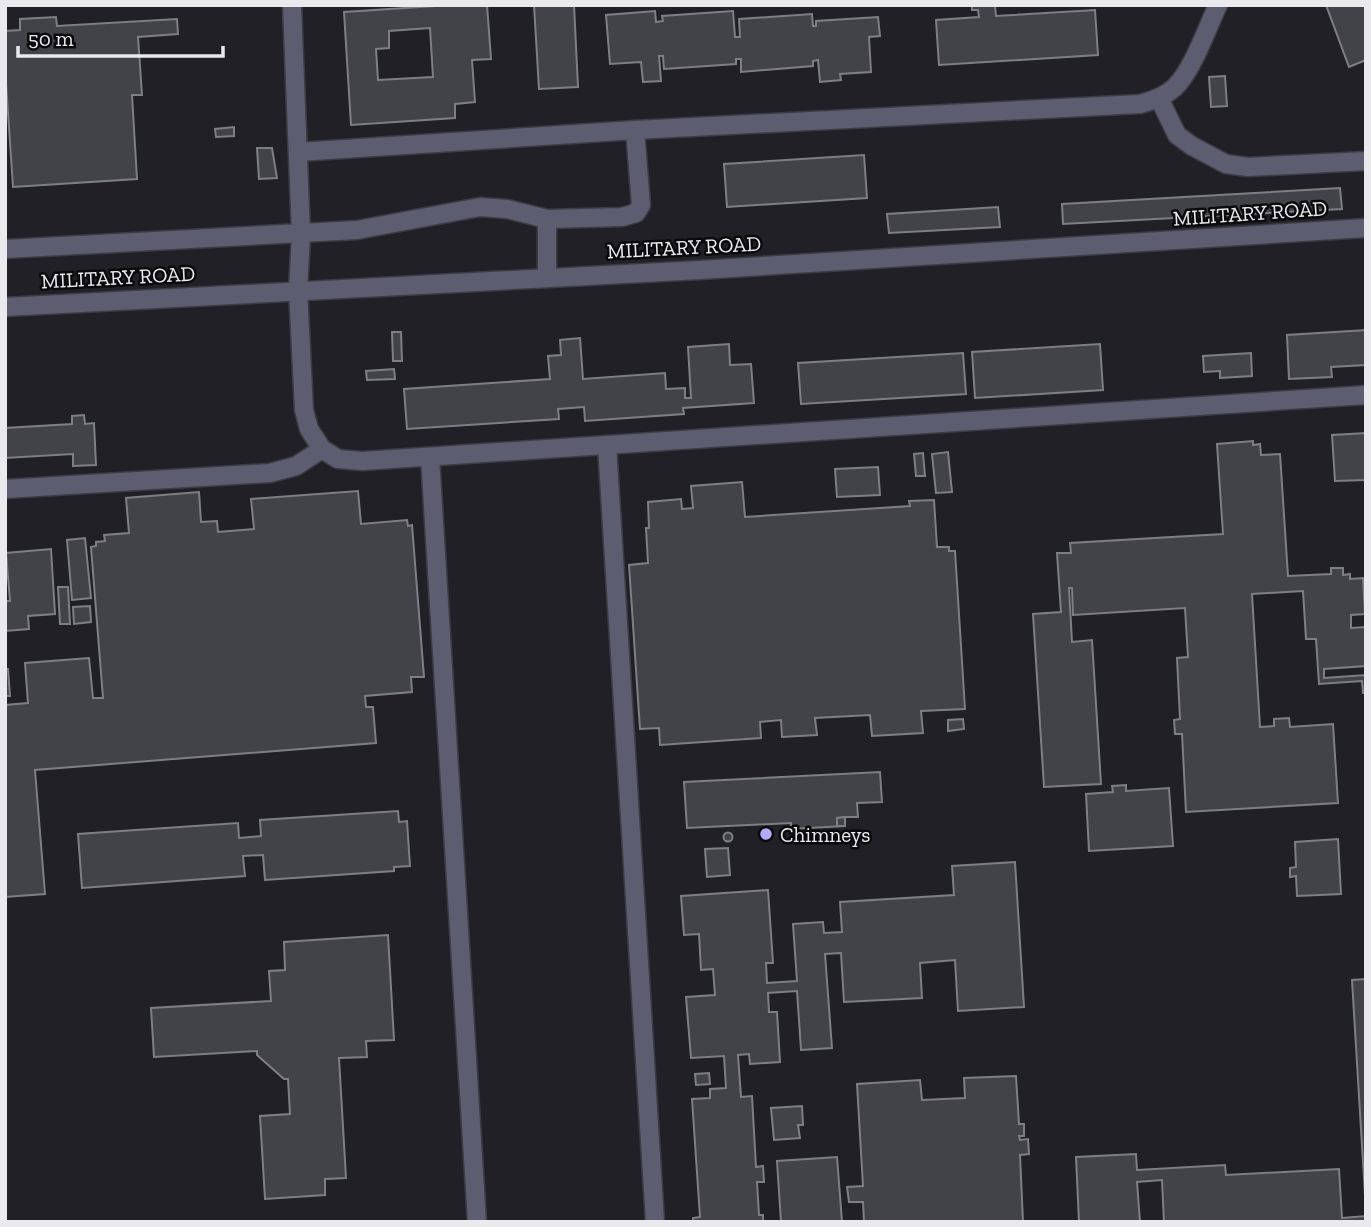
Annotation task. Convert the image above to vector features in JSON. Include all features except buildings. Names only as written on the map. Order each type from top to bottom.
[{"type":"street","points":[[292,5],[300,235],[298,290],[304,411],[309,429],[322,449],[345,461],[1366,395]]},
{"type":"street","points":[[298,152],[635,130],[1130,105],[1159,98],[1174,88],[1184,75],[1218,5]]},
{"type":"street","points":[[1159,98],[1177,135],[1226,164],[1248,167],[1366,161]]},
{"type":"street","points":[[5,249],[300,235],[374,228],[480,207],[507,209],[547,219],[622,218],[636,213],[641,201],[635,130]]},
{"type":"street","points":[[547,219],[547,277]]},
{"type":"street","name":"MILITARY ROAD","points":[[5,307],[728,268],[1366,229]]},
{"type":"street","points":[[607,444],[655,1222]]},
{"type":"street","points":[[5,489],[270,474],[296,466],[322,449]]},
{"type":"street","points":[[430,457],[477,1222]]},
{"type":"place","name":"Chimneys","points":[[766,834]]}]
